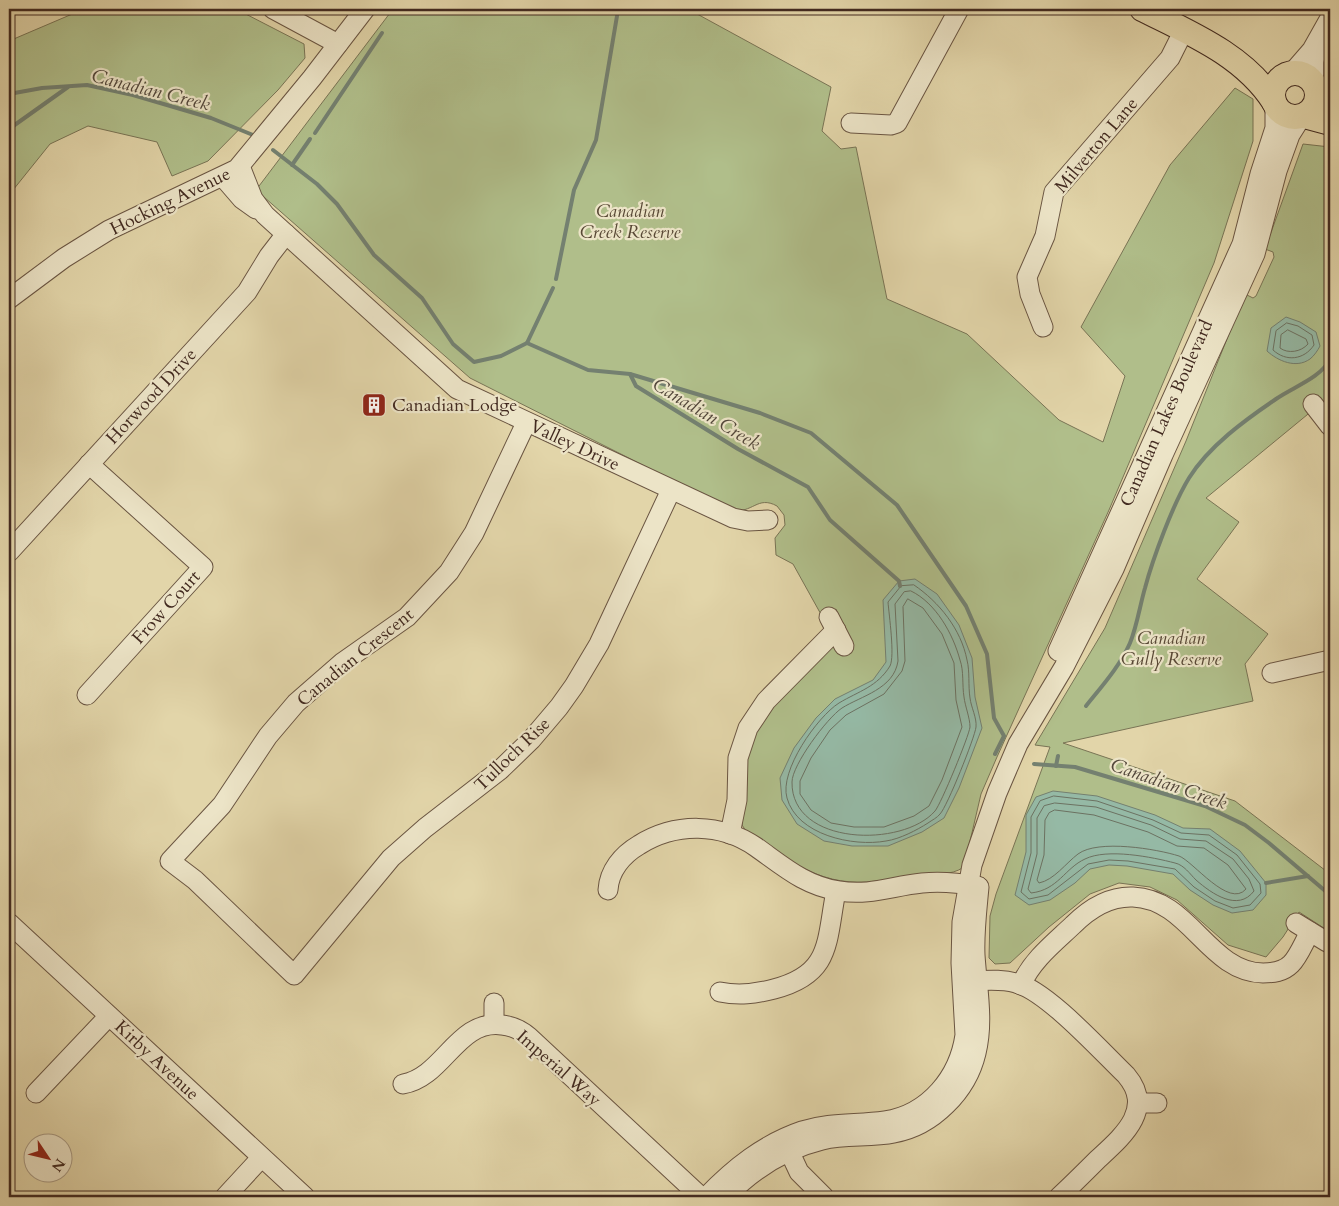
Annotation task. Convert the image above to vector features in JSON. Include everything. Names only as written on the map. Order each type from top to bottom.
[{"type":"main road","points":[[1142,9],[1215,47],[1262,84],[1286,116],[1303,116],[1330,123]]},
{"type":"main road","points":[[1215,47],[1291,73],[1303,74],[1320,90],[1313,109],[1303,116]]},
{"type":"main road","points":[[1275,103],[1273,94],[1276,83],[1291,73]]},
{"type":"street","points":[[273,9],[338,44]]},
{"type":"street","name":"Hocking Avenue","points":[[9,299],[64,258],[109,230],[168,200],[223,177],[240,166],[365,9]]},
{"type":"street","points":[[851,123],[896,124],[959,9]]},
{"type":"street","points":[[1291,73],[1308,55],[1330,18]]},
{"type":"street","name":"Milverton Lane","points":[[1043,327],[1030,294],[1027,277],[1045,236],[1054,192],[1170,58],[1184,30]]},
{"type":"street","points":[[1319,38],[1314,62],[1320,90]]},
{"type":"street","name":"Canadian Lakes Boulevard","points":[[706,1197],[750,1157],[786,1145],[823,1126],[892,1119],[916,1110],[933,1098],[952,1075],[962,1050],[969,981],[961,941],[987,823],[1008,764],[1033,715],[1057,654],[1239,250],[1275,128],[1275,103]]},
{"type":"street","name":"Canadian Lakes Boulevard","points":[[1033,715],[1064,667],[1114,569],[1162,455],[1255,254],[1277,171],[1290,135],[1303,116]]},
{"type":"street","name":"Valley Drive","points":[[240,166],[252,200],[265,215],[452,386],[526,423],[737,520],[768,520]]},
{"type":"street","name":"Valley Drive","points":[[223,177],[243,201],[265,215]]},
{"type":"street","name":"Horwood Drive","points":[[9,552],[247,292],[269,256],[286,234]]},
{"type":"street","points":[[1313,404],[1330,426]]},
{"type":"street","name":"Canadian Crescent","points":[[294,975],[195,880],[170,861],[222,805],[264,741],[296,703],[330,672],[407,617],[449,572],[474,533],[526,423]]},
{"type":"street","name":"Frow Court","points":[[87,695],[203,567],[89,464]]},
{"type":"street","name":"Tulloch Rise","points":[[294,975],[391,858],[424,828],[495,774],[531,740],[559,707],[599,644],[671,490]]},
{"type":"street","points":[[730,834],[737,800],[738,758],[751,722],[779,687],[837,631]]},
{"type":"street","points":[[1272,673],[1330,660]]},
{"type":"street","points":[[608,890],[611,875],[623,857],[654,837],[690,828],[709,829],[730,834],[755,846],[796,876],[836,891],[877,892],[928,882],[973,885]]},
{"type":"street","points":[[720,992],[743,995],[757,993],[795,983],[810,974],[819,963],[824,952],[836,891]]},
{"type":"street","points":[[1022,984],[1033,964],[1082,915],[1100,904],[1119,898],[1143,898],[1164,905],[1228,961],[1252,972],[1271,973],[1288,967],[1311,932]]},
{"type":"street","name":"Kirby Avenue","points":[[9,923],[305,1197]]},
{"type":"street","points":[[969,981],[1001,980],[1022,984],[1055,1008],[1126,1074],[1135,1090],[1138,1103],[1133,1121],[1126,1132],[1059,1197]]},
{"type":"street","points":[[494,1003],[494,1024]]},
{"type":"street","points":[[36,1093],[109,1016]]},
{"type":"street","name":"Imperial Way","points":[[404,1084],[426,1076],[472,1030],[494,1024],[515,1028],[526,1034],[701,1197]]},
{"type":"street","points":[[1138,1103],[1157,1103]]},
{"type":"street","points":[[786,1145],[802,1176],[824,1197]]},
{"type":"street","name":"Canadian Lakes Boulevard","points":[[726,1197],[786,1145]]},
{"type":"street","points":[[225,1197],[261,1158]]},
{"type":"green space","points":[[84,9],[236,9],[304,44],[305,58],[278,90],[208,161],[172,176],[157,142],[88,126],[50,144],[9,195],[9,41]]},
{"type":"green space","name":"Canadian Creek Reserve","points":[[393,9],[688,9],[831,87],[822,131],[841,149],[856,147],[887,299],[967,334],[1059,420],[1103,442],[1125,376],[1081,327],[1170,165],[1235,88],[1253,99],[1253,141],[1214,263],[1109,510],[981,794],[964,867],[948,873],[920,874],[867,882],[849,882],[832,879],[802,868],[788,860],[746,831],[742,825],[747,759],[753,737],[774,704],[831,646],[852,647],[836,609],[823,618],[793,564],[776,555],[775,538],[785,525],[784,515],[777,506],[770,503],[760,503],[745,510],[732,510],[470,378],[256,190]]},
{"type":"green space","name":"Canadian Gully Reserve","points":[[1303,144],[1330,147],[1330,396],[1206,498],[1239,522],[1197,579],[1268,634],[1245,664],[1253,701],[1063,743],[1235,801],[1330,874],[1330,932],[1299,912],[1283,937],[1266,957],[1228,945],[1177,900],[1150,887],[1119,883],[1090,894],[1049,927],[1010,963],[995,964],[989,958],[990,916],[996,894],[1050,747],[1035,745],[1105,628],[1186,441],[1245,294],[1253,298],[1256,296],[1274,257],[1273,252],[1265,249]]},
{"type":"water","points":[[1286,317],[1300,322],[1316,332],[1320,346],[1313,356],[1305,362],[1293,364],[1282,361],[1267,351],[1271,328]]},
{"type":"water","points":[[915,579],[937,594],[959,625],[972,658],[975,697],[982,728],[959,788],[944,818],[922,832],[888,846],[852,846],[824,841],[797,824],[782,800],[780,778],[794,748],[816,718],[835,699],[873,680],[886,662],[883,600],[899,581]]},
{"type":"water","points":[[1053,791],[1097,796],[1155,815],[1183,828],[1210,829],[1240,851],[1266,883],[1266,895],[1253,910],[1232,913],[1213,905],[1190,890],[1173,874],[1127,866],[1109,865],[1090,869],[1075,883],[1050,900],[1029,905],[1015,895],[1026,852],[1026,815],[1036,797]]},
{"type":"waterway","points":[[556,279],[574,190],[596,140],[617,16]]},
{"type":"waterway","points":[[315,133],[382,33]]},
{"type":"waterway","name":"Canadian Creek","points":[[9,94],[42,88],[87,85],[133,95],[211,118],[253,135]]},
{"type":"waterway","points":[[9,129],[68,87]]},
{"type":"waterway","points":[[292,165],[310,139]]},
{"type":"waterway","name":"Canadian Creek","points":[[273,150],[317,184],[337,204],[374,255],[422,298],[453,344],[474,362],[501,356],[527,343],[588,370],[630,374],[636,386],[738,449],[808,487],[830,520],[899,581],[900,586]]},
{"type":"waterway","points":[[1330,228],[1327,241],[1330,265]]},
{"type":"waterway","points":[[527,343],[553,288]]},
{"type":"waterway","points":[[1086,706],[1116,668],[1130,643],[1158,547],[1176,502],[1197,466],[1217,444],[1240,425],[1276,399],[1320,372],[1330,359]]},
{"type":"waterway","points":[[630,374],[760,413],[811,433],[897,505],[966,606],[987,654],[994,718],[1004,736],[995,754]]},
{"type":"waterway","points":[[1056,766],[1058,756]]},
{"type":"waterway","name":"Canadian Creek","points":[[1034,764],[1075,767],[1205,806],[1245,825],[1330,895]]},
{"type":"waterway","points":[[1266,883],[1308,876]]},
{"type":"place","name":"Canadian Lodge","points":[[374,405]]}]
